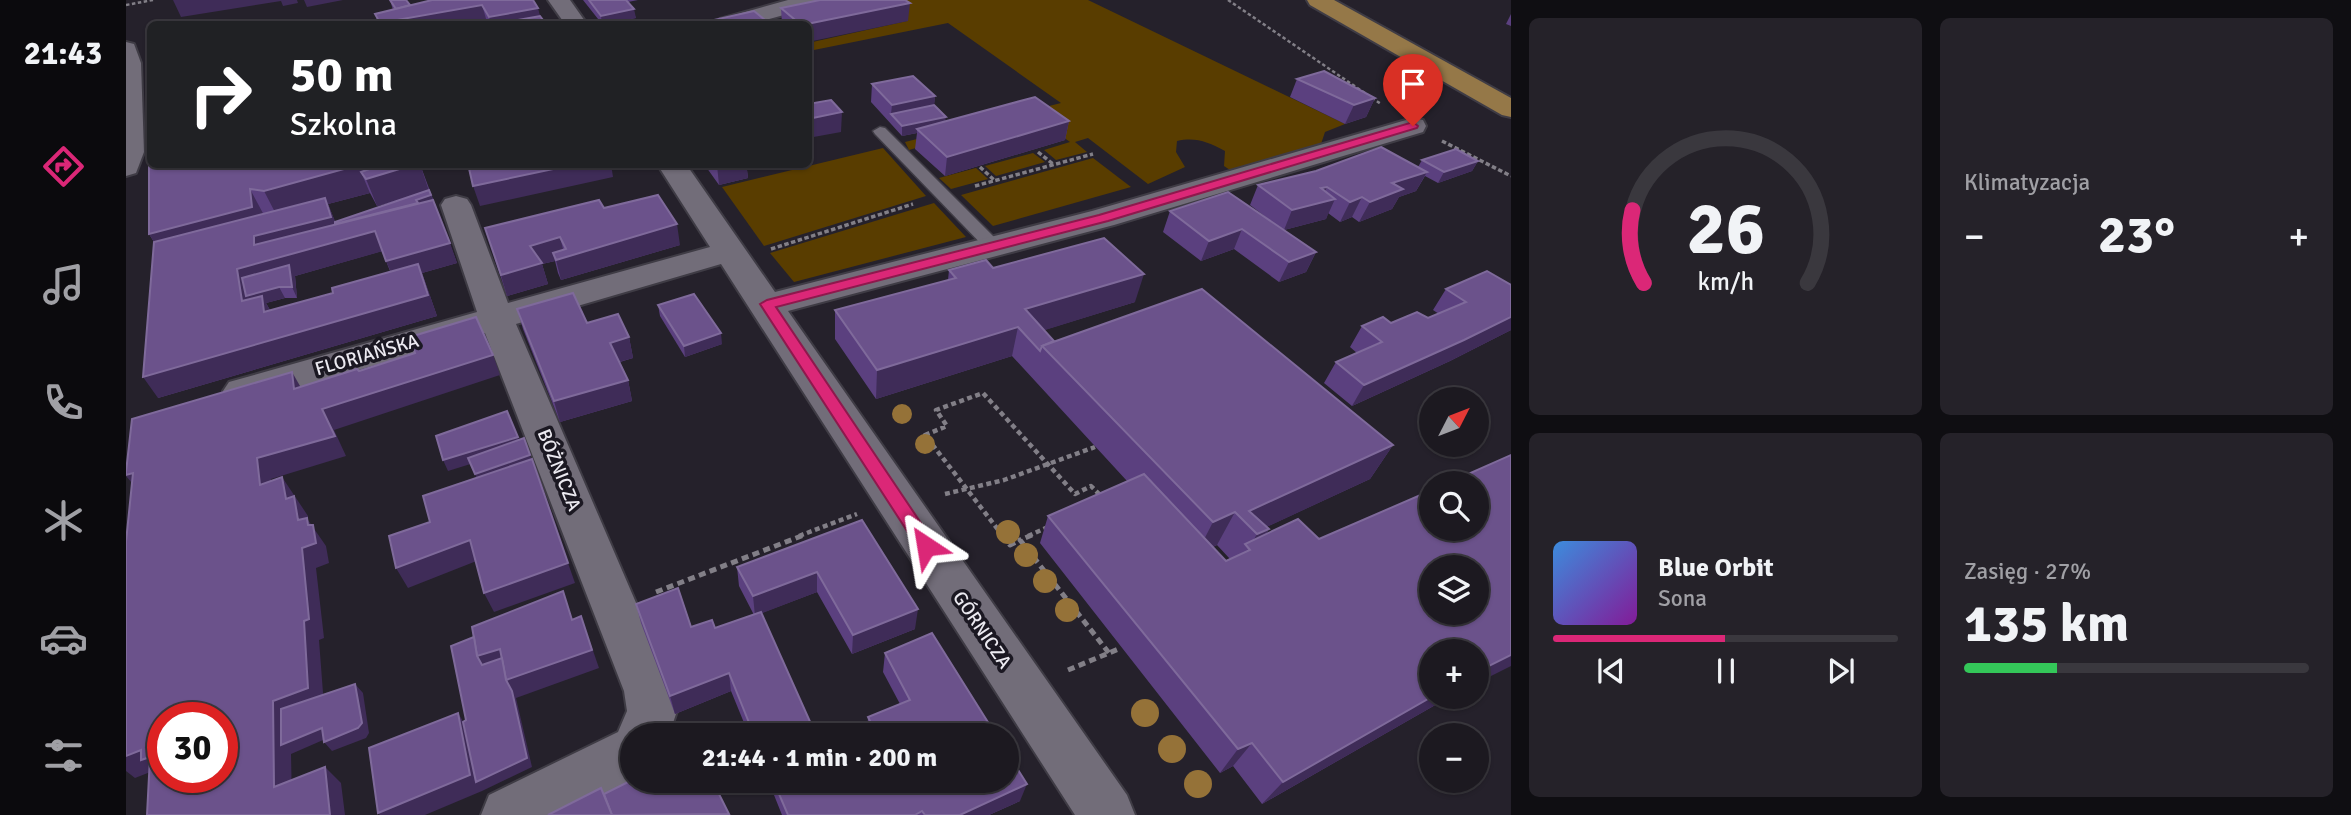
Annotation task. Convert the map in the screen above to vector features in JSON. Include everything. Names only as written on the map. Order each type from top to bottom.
[{"type":"main road","points":[[1318,0],[1511,109]]},
{"type":"street","points":[[559,0],[574,21]]},
{"type":"street","points":[[738,21],[812,0]]},
{"type":"street","points":[[126,48],[129,63],[130,139],[126,167]]},
{"type":"street","points":[[767,304],[995,248],[1425,132]]},
{"type":"street","name":"GÓRNICZA","points":[[674,168],[1107,815]]},
{"type":"street","name":"BÓŻNICZA","points":[[456,205],[496,317],[649,691],[652,711],[648,723]]},
{"type":"street","name":"FLORIAŃSKA","points":[[207,402],[730,251]]},
{"type":"street","points":[[509,815],[620,757]]},
{"type":"lane","points":[[880,131],[995,248]]},
{"type":"path","points":[[126,5],[153,0]]},
{"type":"path","points":[[1228,0],[1357,88]]},
{"type":"path","points":[[1425,132],[1511,176]]},
{"type":"path","points":[[1038,152],[1054,164]]},
{"type":"path","points":[[980,167],[995,181]]},
{"type":"path","points":[[1056,523],[1010,545],[925,435],[947,426],[936,410],[983,393],[1075,494],[1091,486],[1104,500],[1092,505]]},
{"type":"path","points":[[934,497],[1004,480],[1096,447]]},
{"type":"path","points":[[615,608],[864,511]]},
{"type":"path","points":[[1020,540],[1109,653]]},
{"type":"path","points":[[1057,674],[1121,648]]},
{"type":"shaded area","points":[[875,0],[1088,0],[1345,124],[1325,132],[1321,144],[1233,172],[1224,166],[1225,151],[1202,141],[1177,141],[1176,152],[1185,167],[1148,184],[1088,138],[1075,142],[1087,152],[1056,160],[1044,150],[1070,142],[1032,114],[909,150],[905,142],[1061,103],[948,23],[812,50],[812,42],[907,21]]},
{"type":"shaded area","points":[[883,148],[926,196],[764,246],[722,187],[800,168],[812,168],[812,165]]},
{"type":"shaded area","points":[[1033,153],[1045,162],[996,176],[985,166]]},
{"type":"shaded area","points":[[1093,158],[1131,187],[993,226],[961,195]]},
{"type":"shaded area","points":[[976,168],[988,179],[951,189],[939,178]]},
{"type":"shaded area","points":[[934,203],[966,237],[794,282],[770,253]]},
{"type":"building","points":[[390,0],[406,0],[410,5],[396,9]]},
{"type":"building","points":[[432,0],[533,0],[538,8],[489,17],[482,5],[391,21],[379,21],[375,14]]},
{"type":"building","points":[[589,0],[626,0],[634,9],[601,16]]},
{"type":"building","points":[[820,0],[905,0],[910,3],[812,23],[796,21],[781,8]]},
{"type":"building","points":[[754,11],[766,21],[709,21]]},
{"type":"building","points":[[540,16],[544,21],[512,21]]},
{"type":"building","points":[[1324,71],[1375,98],[1354,105],[1297,79]]},
{"type":"building","points":[[913,76],[935,96],[892,105],[872,84]]},
{"type":"building","points":[[1035,97],[1069,121],[947,157],[917,129]]},
{"type":"building","points":[[831,100],[842,112],[812,118],[812,103]]},
{"type":"building","points":[[934,105],[946,117],[902,126],[891,114]]},
{"type":"building","points":[[1381,147],[1427,172],[1392,183],[1403,189],[1370,202],[1362,197],[1350,202],[1327,187],[1321,188],[1335,199],[1292,210],[1258,185],[1316,171]]},
{"type":"building","points":[[1456,149],[1478,161],[1444,172],[1422,160]]},
{"type":"building","points":[[149,168],[347,168],[264,191],[250,189],[252,207],[149,234]]},
{"type":"building","points":[[372,168],[403,168],[366,179],[361,172]]},
{"type":"building","points":[[469,168],[558,168],[473,186]]},
{"type":"building","points":[[429,190],[431,195],[416,200],[418,203],[335,224],[335,222]]},
{"type":"building","points":[[1228,192],[1316,252],[1289,262],[1242,229],[1209,241],[1170,211]]},
{"type":"building","points":[[658,195],[677,224],[556,260],[553,253],[566,249],[560,237],[530,246],[542,263],[501,275],[485,228],[599,200],[604,208]]},
{"type":"building","points":[[325,198],[331,217],[254,236],[254,245],[433,200],[450,243],[386,261],[375,231],[237,269],[242,301],[262,296],[264,312],[333,293],[332,288],[418,264],[428,295],[143,377],[154,242]]},
{"type":"building","points":[[1104,238],[1144,274],[1025,309],[1054,341],[1042,346],[1040,351],[1018,327],[877,370],[835,310],[956,278],[949,270],[986,260],[993,268]]},
{"type":"building","points":[[289,265],[292,287],[279,287],[246,296],[242,278]]},
{"type":"building","points":[[1487,271],[1511,285],[1511,317],[1364,385],[1336,362],[1382,342],[1362,326],[1383,317],[1391,323],[1417,312],[1428,318],[1466,302],[1446,289]]},
{"type":"building","points":[[1202,289],[1393,445],[1249,511],[1269,529],[1257,534],[1235,512],[1213,522],[1042,346]]},
{"type":"building","points":[[573,293],[587,323],[618,314],[629,337],[610,343],[628,380],[554,401],[517,309]]},
{"type":"building","points":[[694,294],[721,333],[684,346],[658,305]]},
{"type":"building","points":[[476,317],[493,355],[322,409],[335,436],[257,458],[260,485],[282,477],[286,499],[294,496],[298,520],[307,518],[308,525],[313,525],[316,543],[302,548],[309,619],[304,621],[308,688],[273,701],[274,787],[325,767],[330,815],[147,815],[148,793],[238,793],[238,702],[147,702],[147,758],[141,760],[141,750],[126,756],[126,542],[133,473],[126,475],[126,472],[132,419],[292,372],[294,389],[415,353],[410,337]]},
{"type":"building","points":[[507,411],[518,437],[443,460],[436,436]]},
{"type":"building","points":[[524,438],[530,455],[475,474],[468,458]]},
{"type":"building","points":[[1511,455],[1511,655],[1489,666],[1489,639],[1419,639],[1419,704],[1283,782],[1252,743],[1238,749],[1048,516],[1144,474],[1226,561],[1250,550],[1245,544],[1298,519],[1319,539],[1419,496],[1419,541],[1489,541],[1489,471],[1475,471]]},
{"type":"building","points":[[532,459],[568,563],[484,593],[470,540],[396,568],[389,536],[430,522],[423,496]]},
{"type":"building","points":[[862,520],[918,609],[853,635],[817,572],[753,596],[737,567]]},
{"type":"building","points":[[678,588],[691,627],[712,620],[715,628],[761,612],[811,723],[749,723],[729,673],[670,696],[636,604]]},
{"type":"building","points":[[563,591],[572,620],[581,616],[592,650],[506,680],[500,649],[477,656],[472,627]]},
{"type":"building","points":[[932,633],[988,723],[871,723],[868,717],[910,700],[885,653]]},
{"type":"building","points":[[474,637],[477,656],[482,665],[502,658],[527,758],[476,782],[451,646]]},
{"type":"building","points":[[355,684],[362,723],[358,728],[324,742],[322,728],[281,745],[281,709]]},
{"type":"building","points":[[458,713],[470,775],[378,813],[369,748]]},
{"type":"building","points":[[1019,771],[1027,784],[1019,788]]},
{"type":"building","points":[[620,786],[620,793],[718,793],[729,814],[612,815],[604,794]]},
{"type":"building","points":[[601,788],[612,815],[548,815]]},
{"type":"building","points":[[779,793],[1008,793],[960,815],[925,815],[922,811],[915,815],[788,815]]},
{"type":"route","points":[[926,546],[767,304],[995,248],[1413,126]]}]
